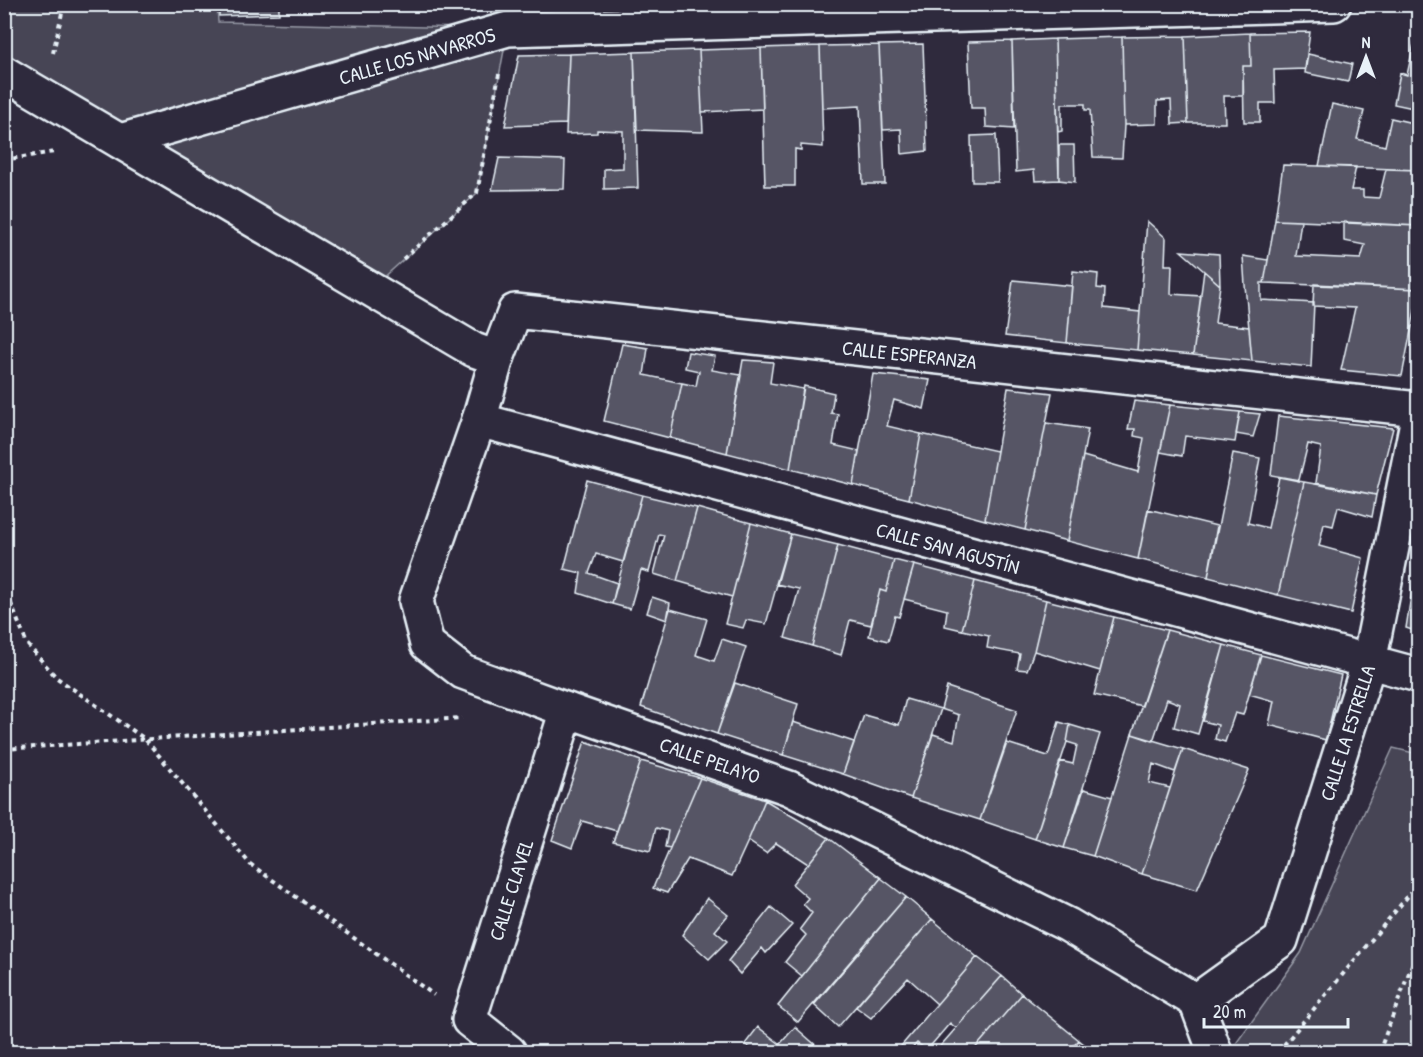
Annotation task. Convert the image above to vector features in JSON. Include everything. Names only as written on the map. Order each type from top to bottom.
[{"type":"street","name":"CALLE LOS NAVARROS","points":[[120,141],[511,17],[1334,4]]},
{"type":"street","points":[[4,73],[474,350],[497,358]]},
{"type":"street","name":"CALLE ESPERANZA","points":[[479,420],[497,358],[516,311],[1419,409]]},
{"type":"street","name":"CALLE LA ESTRELLA","points":[[1196,1001],[1281,940],[1369,662],[1419,417]]},
{"type":"street","name":"CALLE SAN AGUSTÍN","points":[[479,420],[1419,675]]},
{"type":"street","name":"CALLE PELAYO","points":[[479,420],[416,601],[427,644],[463,672],[789,788],[1068,926],[1196,1001]]},
{"type":"street","name":"CALLE CLAVEL","points":[[469,1020],[567,710]]},
{"type":"street","points":[[1196,1001],[1215,1053]]},
{"type":"street","points":[[469,1020],[509,1053]]},
{"type":"path","points":[[371,289],[477,193],[511,17]]},
{"type":"path","points":[[4,586],[27,644],[57,678],[145,739],[250,864],[469,1020]]},
{"type":"path","points":[[4,748],[462,718]]},
{"type":"path","points":[[1278,1053],[1419,884]]},
{"type":"path","points":[[1379,1053],[1419,949]]},
{"type":"path","points":[[4,1041],[17,1053]]},
{"type":"path","points":[[1414,1053],[1419,1048]]},
{"type":"shaded area","points":[[217,4],[218,22],[508,29],[477,193],[371,289],[5,73],[5,5]]},
{"type":"shaded area","points":[[1393,748],[1418,754],[1418,1052],[1237,1052],[1232,1049],[1301,953]]},
{"type":"building","points":[[219,4],[279,4],[279,14],[219,16]]},
{"type":"building","points":[[424,4],[485,4],[484,10],[423,11]]},
{"type":"building","points":[[1417,30],[1418,109],[1394,104],[1400,73],[1407,75]]},
{"type":"building","points":[[1310,32],[1305,69],[1274,70],[1275,103],[1260,103],[1260,122],[1244,122],[1243,66],[1251,66],[1250,33]]},
{"type":"building","points":[[1250,33],[1251,66],[1243,66],[1243,96],[1224,96],[1225,123],[1188,123],[1185,36]]},
{"type":"building","points":[[1185,36],[1188,123],[1172,124],[1171,100],[1157,101],[1157,124],[1124,125],[1122,37]]},
{"type":"building","points":[[1122,37],[1124,125],[1122,158],[1093,157],[1090,110],[1085,110],[1085,104],[1062,104],[1062,131],[1058,132],[1055,39]]},
{"type":"building","points":[[1055,39],[1059,180],[1035,181],[1034,170],[1016,172],[1012,41]]},
{"type":"building","points":[[1012,41],[1014,129],[986,127],[985,108],[971,108],[968,42]]},
{"type":"building","points":[[923,44],[927,151],[902,154],[901,129],[883,130],[879,45]]},
{"type":"building","points":[[879,45],[885,184],[863,184],[860,106],[822,108],[820,46]]},
{"type":"building","points":[[820,46],[823,147],[801,145],[801,150],[795,149],[795,186],[765,186],[761,48]]},
{"type":"building","points":[[761,48],[763,109],[702,112],[699,50]]},
{"type":"building","points":[[699,50],[703,132],[637,130],[634,52]]},
{"type":"building","points":[[634,52],[638,188],[604,189],[604,169],[623,168],[623,131],[597,130],[597,133],[566,134],[569,54]]},
{"type":"building","points":[[569,54],[566,124],[505,126],[519,55]]},
{"type":"building","points":[[1308,54],[1352,64],[1348,82],[1305,73]]},
{"type":"building","points":[[1332,104],[1364,111],[1357,139],[1385,146],[1391,118],[1417,124],[1418,119],[1418,170],[1319,166]]},
{"type":"building","points":[[996,135],[998,182],[972,182],[971,136]]},
{"type":"building","points":[[1059,145],[1074,145],[1075,182],[1059,180]]},
{"type":"building","points":[[499,158],[565,160],[564,189],[492,190]]},
{"type":"building","points":[[1283,165],[1356,167],[1351,190],[1363,190],[1363,197],[1379,198],[1386,169],[1418,170],[1418,226],[1275,220]]},
{"type":"building","points":[[1275,220],[1301,221],[1296,256],[1361,259],[1365,245],[1344,241],[1344,222],[1418,226],[1418,289],[1264,283]]},
{"type":"building","points":[[1147,221],[1166,238],[1165,265],[1172,265],[1171,294],[1201,296],[1193,355],[1137,350]]},
{"type":"building","points":[[1181,251],[1219,254],[1220,285],[1204,271]]},
{"type":"building","points":[[1243,256],[1268,260],[1264,283],[1261,283],[1261,300],[1314,303],[1311,367],[1252,361]]},
{"type":"building","points":[[1073,271],[1098,274],[1097,288],[1105,289],[1104,308],[1140,312],[1137,350],[1067,343]]},
{"type":"building","points":[[1204,271],[1220,285],[1215,323],[1249,327],[1252,361],[1193,355]]},
{"type":"building","points":[[1013,280],[1072,286],[1067,343],[1005,336]]},
{"type":"building","points":[[1314,284],[1418,289],[1402,376],[1341,370],[1355,308],[1313,306]]},
{"type":"building","points":[[622,344],[648,348],[644,375],[682,383],[670,438],[604,421]]},
{"type":"building","points":[[688,352],[715,356],[712,370],[741,375],[727,453],[670,438],[682,383],[696,386],[699,371],[685,368]]},
{"type":"building","points":[[743,360],[773,362],[770,383],[803,389],[790,469],[727,453]]},
{"type":"building","points":[[873,374],[930,380],[924,409],[894,400],[887,426],[921,434],[909,499],[853,485]]},
{"type":"building","points":[[804,386],[834,393],[831,413],[838,414],[833,445],[859,451],[853,485],[790,469]]},
{"type":"building","points":[[1008,388],[1052,393],[1025,530],[985,520]]},
{"type":"building","points":[[1134,401],[1170,405],[1138,559],[1067,541],[1083,456],[1138,472],[1144,438],[1134,436],[1135,429],[1128,429]]},
{"type":"building","points":[[1170,405],[1240,412],[1235,442],[1185,436],[1182,456],[1160,452]]},
{"type":"building","points":[[1240,412],[1260,414],[1253,437],[1236,434]]},
{"type":"building","points":[[1278,416],[1393,428],[1376,495],[1316,483],[1321,447],[1308,444],[1299,480],[1271,475]]},
{"type":"building","points":[[1046,423],[1088,429],[1067,541],[1025,530]]},
{"type":"building","points":[[921,434],[997,451],[985,520],[909,499]]},
{"type":"building","points":[[1233,453],[1260,458],[1248,523],[1268,528],[1279,477],[1304,482],[1278,595],[1208,577]]},
{"type":"building","points":[[587,480],[642,495],[623,562],[596,554],[589,573],[617,583],[612,604],[578,593],[581,573],[564,569]]},
{"type":"building","points":[[1304,482],[1376,495],[1372,517],[1338,507],[1333,526],[1324,524],[1319,546],[1363,558],[1351,613],[1278,595]]},
{"type":"building","points":[[642,495],[697,508],[677,581],[654,574],[664,535],[659,534],[649,572],[641,570],[630,609],[612,604]]},
{"type":"building","points":[[697,508],[751,523],[732,597],[677,581]]},
{"type":"building","points":[[1148,509],[1217,526],[1208,577],[1138,559]]},
{"type":"building","points":[[751,523],[791,534],[766,624],[746,620],[743,628],[725,624]]},
{"type":"building","points":[[791,534],[838,545],[812,646],[785,638],[799,589],[776,584]]},
{"type":"building","points":[[838,545],[894,560],[886,592],[880,590],[871,625],[850,620],[841,655],[812,646]]},
{"type":"building","points":[[894,560],[914,565],[899,617],[895,616],[888,641],[869,636],[880,590],[886,592]]},
{"type":"building","points":[[914,565],[975,581],[962,630],[945,626],[947,610],[904,599]]},
{"type":"building","points":[[1414,577],[1418,578],[1418,632],[1406,628]]},
{"type":"building","points":[[975,581],[1046,600],[1027,670],[1017,669],[1020,654],[987,648],[989,636],[962,630]]},
{"type":"building","points":[[652,597],[670,603],[667,620],[647,613]]},
{"type":"building","points":[[1046,600],[1114,617],[1100,671],[1034,651]]},
{"type":"building","points":[[670,609],[707,619],[696,655],[714,661],[722,639],[746,647],[717,734],[641,707]]},
{"type":"building","points":[[1114,617],[1167,630],[1142,706],[1094,695]]},
{"type":"building","points":[[1167,630],[1224,645],[1198,734],[1174,727],[1180,704],[1167,699],[1153,741],[1132,734]]},
{"type":"building","points":[[1224,645],[1261,655],[1243,715],[1235,713],[1225,742],[1215,739],[1218,725],[1203,721]]},
{"type":"building","points":[[1261,655],[1341,675],[1326,740],[1269,725],[1274,701],[1249,694]]},
{"type":"building","points":[[735,683],[798,704],[783,755],[717,734]]},
{"type":"building","points":[[947,687],[1017,710],[980,820],[911,798],[933,734],[954,741],[959,715],[941,709]]},
{"type":"building","points":[[906,699],[941,709],[911,798],[843,774],[864,715],[899,725]]},
{"type":"building","points":[[793,722],[854,742],[843,774],[783,755]]},
{"type":"building","points":[[1059,722],[1070,725],[1067,742],[1035,839],[980,820],[1007,743],[1048,756]]},
{"type":"building","points":[[1070,725],[1100,734],[1064,848],[1035,839],[1060,761],[1073,764],[1077,745],[1067,742]]},
{"type":"building","points":[[1132,734],[1183,749],[1175,772],[1153,764],[1149,783],[1170,788],[1142,874],[1093,856]]},
{"type":"building","points":[[585,741],[641,761],[617,831],[582,821],[572,848],[552,840]]},
{"type":"building","points":[[1183,749],[1249,770],[1197,890],[1142,874]]},
{"type":"building","points":[[641,761],[700,778],[670,848],[665,847],[668,831],[656,828],[650,851],[613,842]]},
{"type":"building","points":[[700,778],[765,800],[732,876],[688,859],[667,893],[653,888]]},
{"type":"building","points":[[1084,789],[1112,797],[1093,856],[1064,848]]},
{"type":"building","points":[[765,800],[829,838],[808,864],[776,843],[766,853],[748,841]]},
{"type":"building","points":[[829,838],[881,878],[802,976],[785,962],[806,935],[800,929],[812,913],[803,904],[808,898],[792,884]]},
{"type":"building","points":[[881,878],[906,897],[798,1022],[778,1006]]},
{"type":"building","points":[[906,897],[932,919],[838,1027],[814,1005]]},
{"type":"building","points":[[707,898],[728,915],[715,931],[727,941],[709,959],[682,935]]},
{"type":"building","points":[[771,907],[792,925],[766,953],[762,948],[740,974],[728,961]]},
{"type":"building","points":[[932,919],[977,957],[937,1004],[908,978],[871,1018],[856,1007]]},
{"type":"building","points":[[977,957],[1002,976],[956,1028],[950,1023],[927,1050],[917,1043],[909,1052],[896,1052]]},
{"type":"building","points":[[1002,976],[1022,994],[972,1052],[935,1052]]},
{"type":"building","points":[[1022,994],[1079,1040],[1068,1052],[972,1052]]},
{"type":"building","points":[[758,1027],[780,1044],[773,1052],[755,1052],[745,1044]]},
{"type":"building","points":[[795,1027],[819,1048],[815,1052],[773,1052]]},
{"type":"building","points":[[1079,1040],[1094,1052],[1068,1052]]}]
